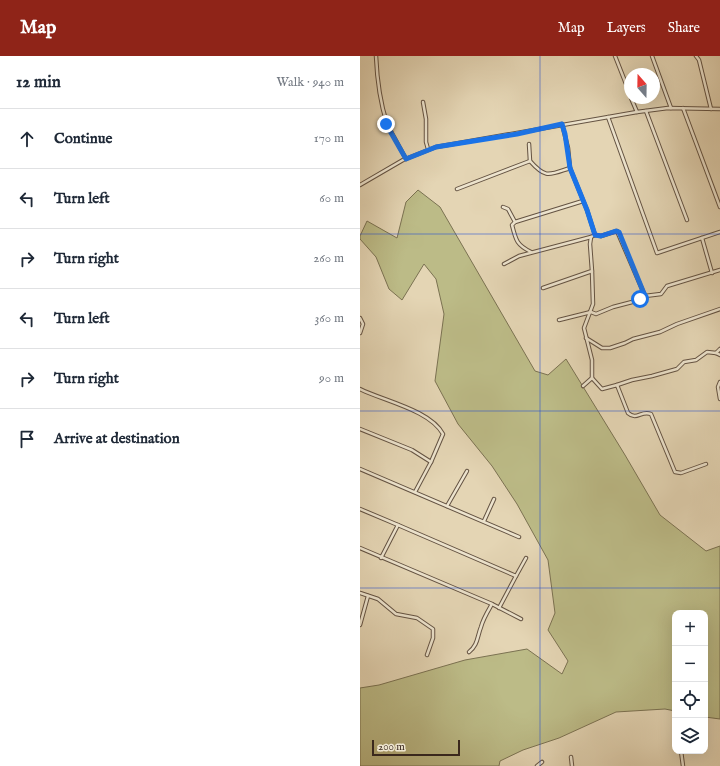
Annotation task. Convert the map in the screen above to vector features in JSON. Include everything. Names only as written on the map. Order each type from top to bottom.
[{"type":"street","points":[[376,56],[378,84],[386,124],[406,159]]},
{"type":"street","points":[[614,56],[624,80]]},
{"type":"street","points":[[652,56],[672,108]]},
{"type":"street","points":[[696,56],[699,60],[711,109]]},
{"type":"street","points":[[423,102],[426,115],[426,142],[428,149]]},
{"type":"street","points":[[634,104],[637,112]]},
{"type":"street","points":[[360,185],[406,159],[436,147],[637,112],[672,108],[720,109]]},
{"type":"street","points":[[683,108],[720,207]]},
{"type":"street","points":[[646,111],[687,220]]},
{"type":"street","points":[[608,117],[657,252],[720,232]]},
{"type":"street","points":[[562,124],[570,168],[584,201],[595,235]]},
{"type":"street","points":[[529,144],[530,161],[544,174],[553,174],[570,168]]},
{"type":"street","points":[[457,189],[530,161]]},
{"type":"street","points":[[514,222],[584,201]]},
{"type":"street","points":[[504,207],[508,209],[514,222],[512,225],[515,237],[520,247],[532,253]]},
{"type":"street","points":[[504,264],[519,256],[595,235],[601,236],[616,231],[619,232],[645,296]]},
{"type":"street","points":[[591,237],[590,244],[593,304],[584,328],[592,360],[592,378],[602,389],[676,368],[684,362],[696,360],[707,352],[716,352],[720,349]]},
{"type":"street","points":[[702,238],[712,273]]},
{"type":"street","points":[[559,320],[591,312],[596,314],[613,307],[636,301],[645,296],[661,294],[667,286],[720,270]]},
{"type":"street","points":[[543,288],[592,271]]},
{"type":"street","points":[[586,338],[602,348],[610,348],[633,339],[660,332],[677,324],[720,309]]},
{"type":"street","points":[[360,318],[363,324],[360,333]]},
{"type":"street","points":[[716,352],[720,355]]},
{"type":"street","points":[[583,386],[592,378]]},
{"type":"street","points":[[720,382],[718,387],[720,399]]},
{"type":"street","points":[[617,385],[628,413],[633,417],[646,413],[652,416],[675,472],[681,473],[706,464]]},
{"type":"street","points":[[360,389],[424,415],[440,429],[444,436],[432,462],[414,492]]},
{"type":"street","points":[[360,429],[412,450],[432,462]]},
{"type":"street","points":[[360,469],[519,537]]},
{"type":"street","points":[[447,506],[467,471]]},
{"type":"street","points":[[484,521],[494,499]]},
{"type":"street","points":[[360,509],[516,576]]},
{"type":"street","points":[[381,558],[398,525]]},
{"type":"street","points":[[360,548],[492,604],[521,619]]},
{"type":"street","points":[[499,608],[526,558]]},
{"type":"street","points":[[360,593],[378,599],[396,614],[417,618],[433,629],[433,638],[426,655]]},
{"type":"street","points":[[360,625],[368,596]]},
{"type":"street","points":[[469,652],[476,644],[480,628],[492,604]]},
{"type":"street","points":[[681,754],[683,766]]},
{"type":"street","points":[[572,757],[572,766]]},
{"type":"street","points":[[537,766],[542,762]]},
{"type":"shaded area","points":[[418,190],[440,207],[535,371],[548,375],[566,359],[660,515],[706,551],[720,546],[720,719],[708,717],[708,610],[672,610],[672,710],[665,709],[616,712],[559,738],[523,750],[500,761],[499,766],[360,766],[360,688],[379,685],[465,660],[527,649],[562,674],[568,661],[548,630],[555,613],[548,560],[517,504],[492,466],[458,424],[435,381],[444,314],[436,279],[424,264],[402,300],[389,289],[376,257],[360,239],[367,221],[397,238],[406,202]]},
{"type":"route","points":[[386,124],[406,159],[422,151],[436,147],[517,134],[562,124],[568,148],[570,168],[587,210],[595,235],[601,236],[616,231],[619,232],[645,296],[640,299]]}]
